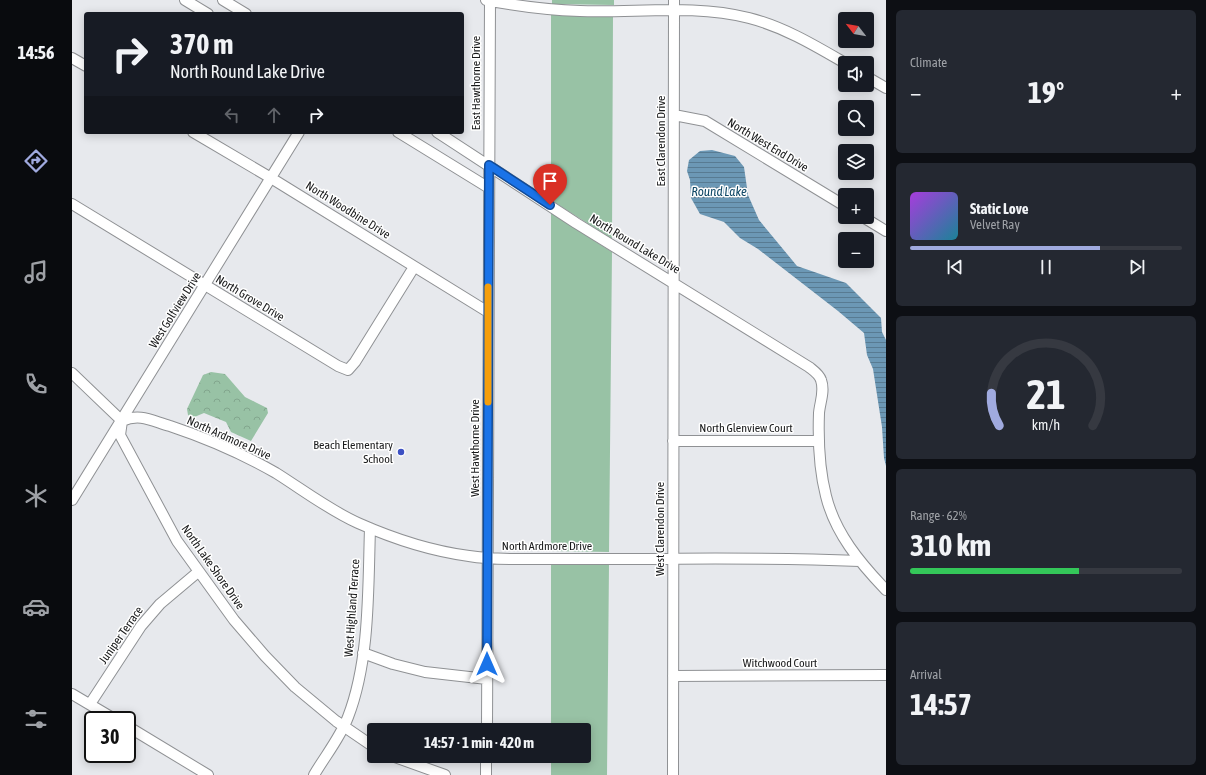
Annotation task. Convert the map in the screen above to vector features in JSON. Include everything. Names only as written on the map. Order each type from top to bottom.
[{"type":"street","points":[[185,0],[205,12]]},
{"type":"street","points":[[223,0],[235,3],[244,12]]},
{"type":"street","points":[[489,0],[525,7],[580,11],[674,5],[748,18],[773,25],[804,39],[838,59]]},
{"type":"street","name":"East Hawthorne Drive","points":[[489,0],[489,165]]},
{"type":"street","name":"East Clarendon Drive","points":[[674,5],[674,283]]},
{"type":"street","points":[[72,58],[84,65]]},
{"type":"street","points":[[874,81],[886,88]]},
{"type":"street","name":"North West End Drive","points":[[674,115],[705,121],[838,202]]},
{"type":"street","name":"North Woodbine Drive","points":[[196,134],[271,178],[488,312]]},
{"type":"street","name":"West Golfview Drive","points":[[72,500],[298,134]]},
{"type":"street","points":[[401,134],[489,188]]},
{"type":"street","name":"North Round Lake Drive","points":[[441,134],[576,224],[809,367],[819,376],[823,389],[819,442]]},
{"type":"street","name":"West Hawthorne Drive","points":[[486,723],[489,165]]},
{"type":"street","name":"North Grove Drive","points":[[72,204],[338,366],[348,370],[355,362],[414,267]]},
{"type":"street","points":[[874,224],[886,231]]},
{"type":"street","name":"West Clarendon Drive","points":[[673,775],[674,283]]},
{"type":"street","points":[[72,373],[122,421]]},
{"type":"street","name":"North Ardmore Drive","points":[[122,421],[131,417],[141,417],[181,430],[243,456],[276,474],[357,523],[429,549],[471,557],[535,559],[815,559],[860,561]]},
{"type":"street","name":"North Lake Shore Drive","points":[[122,421],[120,435],[177,542],[234,620],[265,656],[295,687],[367,742]]},
{"type":"street","name":"North Glenview Court","points":[[673,441],[819,442]]},
{"type":"street","points":[[819,442],[820,464],[826,496],[835,520],[849,547],[886,590]]},
{"type":"street","name":"West Highland Terrace","points":[[314,775],[344,726],[355,693],[363,653],[366,626],[370,528]]},
{"type":"street","name":"Juniper Terrace","points":[[90,704],[140,626],[160,604],[198,572]]},
{"type":"street","points":[[363,653],[393,664],[425,672],[487,679]]},
{"type":"street","name":"Witchwood Court","points":[[673,676],[886,675]]},
{"type":"street","points":[[72,694],[101,711]]},
{"type":"street","points":[[136,731],[208,775]]},
{"type":"street","points":[[412,763],[445,775]]},
{"type":"street","points":[[486,763],[486,775]]},
{"type":"green space","points":[[552,0],[614,0],[614,5],[552,4]]},
{"type":"green space","points":[[551,14],[613,15],[612,239],[551,200]]},
{"type":"green space","points":[[551,213],[612,252],[609,552],[551,551]]},
{"type":"green space","points":[[211,372],[225,374],[245,397],[267,408],[268,413],[251,441],[231,432],[226,422],[204,413],[192,418],[188,415],[187,409],[203,375]]},
{"type":"green space","points":[[551,564],[609,565],[607,775],[551,775],[551,763],[591,763],[591,723],[551,723]]},
{"type":"water","name":"Round Lake","points":[[712,150],[735,156],[744,167],[748,195],[759,220],[797,266],[846,283],[881,318],[882,332],[886,340],[886,466],[882,427],[873,369],[867,355],[864,333],[758,249],[740,238],[724,222],[700,214],[691,198],[690,180],[687,171],[689,160],[700,151]]},
{"type":"slow traffic","points":[[488,287],[488,402]]},
{"type":"place","name":"Beach Elementary School","points":[[401,452]]},
{"type":"route","points":[[487,664],[489,165],[550,205]]}]
